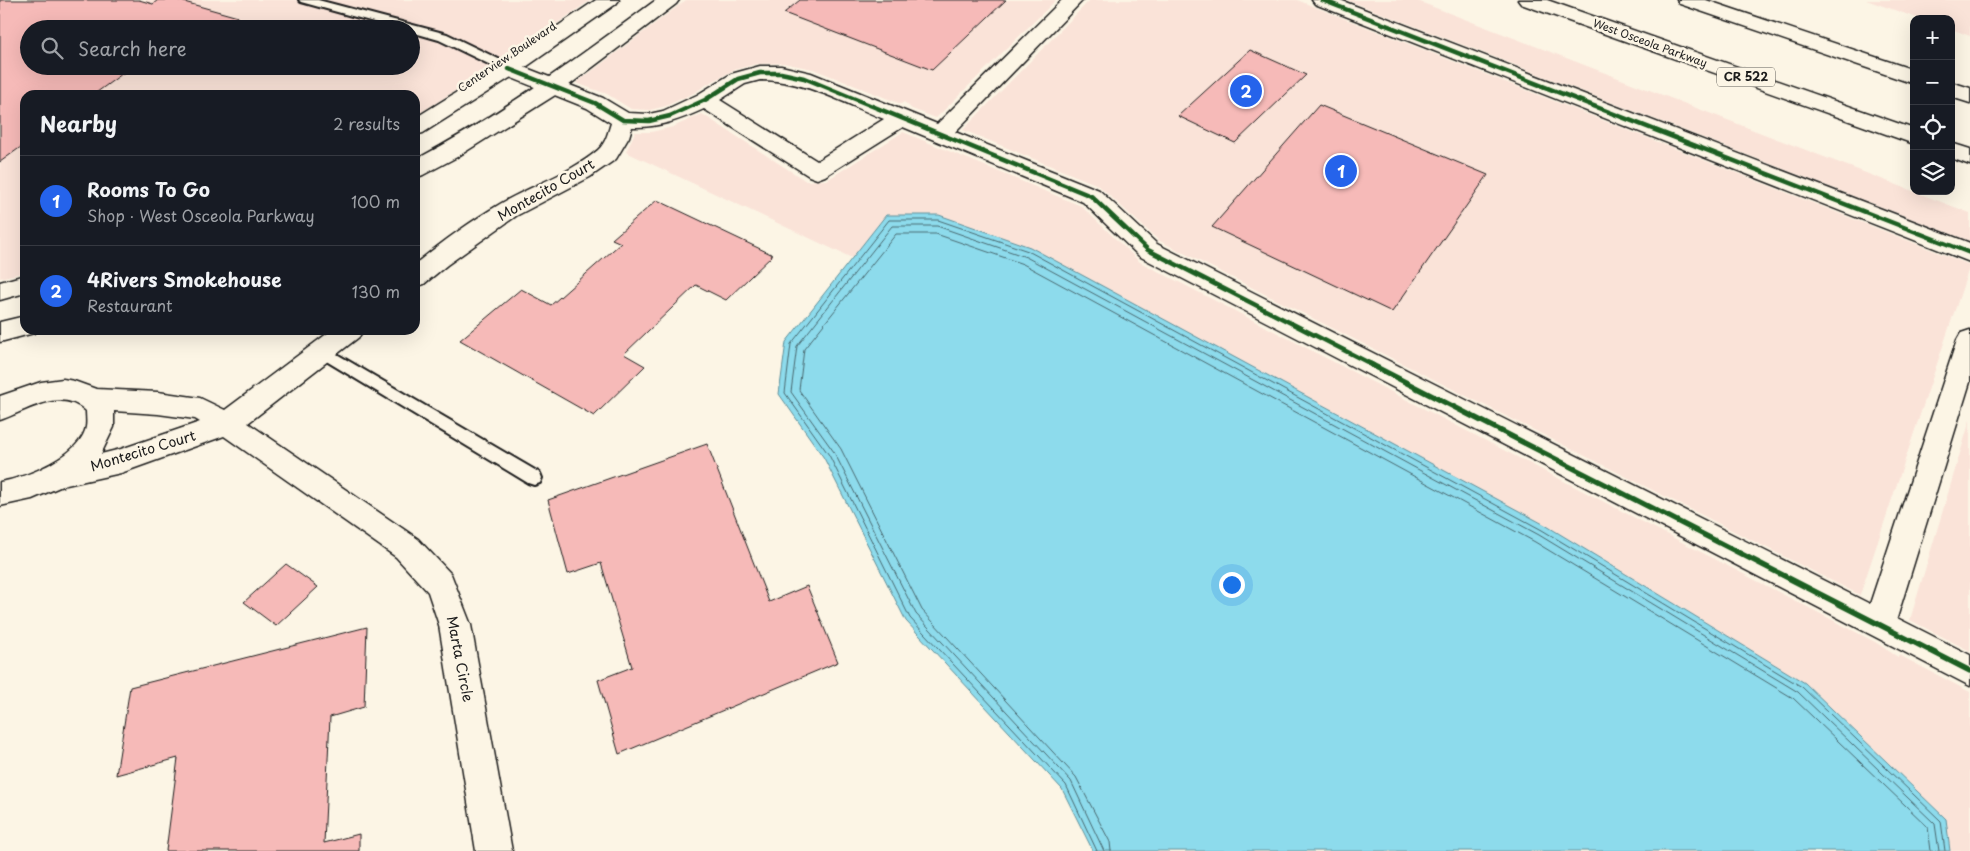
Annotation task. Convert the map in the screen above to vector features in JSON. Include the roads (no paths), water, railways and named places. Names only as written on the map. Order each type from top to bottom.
[{"type":"street","name":"Centerview Boulevard","points":[[420,125],[509,69],[609,0]]},
{"type":"street","points":[[420,167],[449,152],[552,87],[669,0]]},
{"type":"street","points":[[940,134],[1073,0]]},
{"type":"street","points":[[1322,0],[1970,254]]},
{"type":"street","name":"West Osceola Parkway","points":[[1528,0],[1910,136]]},
{"type":"street","points":[[1696,1],[1910,76]]},
{"type":"street","points":[[509,69],[595,103],[623,120],[649,121],[670,116],[705,100],[738,79],[760,73],[782,73],[804,78],[1092,196],[1148,250],[1970,671]]},
{"type":"street","points":[[1955,90],[1970,96]]},
{"type":"street","points":[[705,100],[818,171],[902,118]]},
{"type":"street","name":"Montecito Court","points":[[420,274],[508,210],[582,172],[608,154],[618,137],[623,120]]},
{"type":"street","points":[[1955,151],[1970,157]]},
{"type":"street","points":[[0,291],[20,285]]},
{"type":"street","points":[[0,332],[20,327]]},
{"type":"street","name":"Montecito Court","points":[[58,475],[130,458],[227,424],[344,335]]},
{"type":"street","points":[[1879,624],[1970,340]]},
{"type":"street","name":"Montecito Court","points":[[0,409],[39,393],[60,390],[78,392],[91,399],[158,403],[200,409],[227,424]]},
{"type":"street","points":[[0,494],[23,490],[58,475],[78,459],[93,442],[100,425],[100,410],[91,399]]},
{"type":"street","name":"Marta Circle","points":[[227,424],[407,548],[440,584],[455,625],[494,851]]},
{"type":"lane","points":[[305,0],[380,20]]},
{"type":"lane","points":[[420,31],[443,37],[509,69]]},
{"type":"lane","points":[[323,352],[534,478]]},
{"type":"water","points":[[886,215],[939,215],[1030,247],[1545,525],[1805,683],[1946,819],[1950,851],[1093,851],[1062,789],[906,621],[824,458],[779,394],[786,342]]},
{"type":"place","name":"4Rivers Smokehouse","points":[[1246,91]]},
{"type":"place","name":"Rooms To Go","points":[[1341,171]]}]
